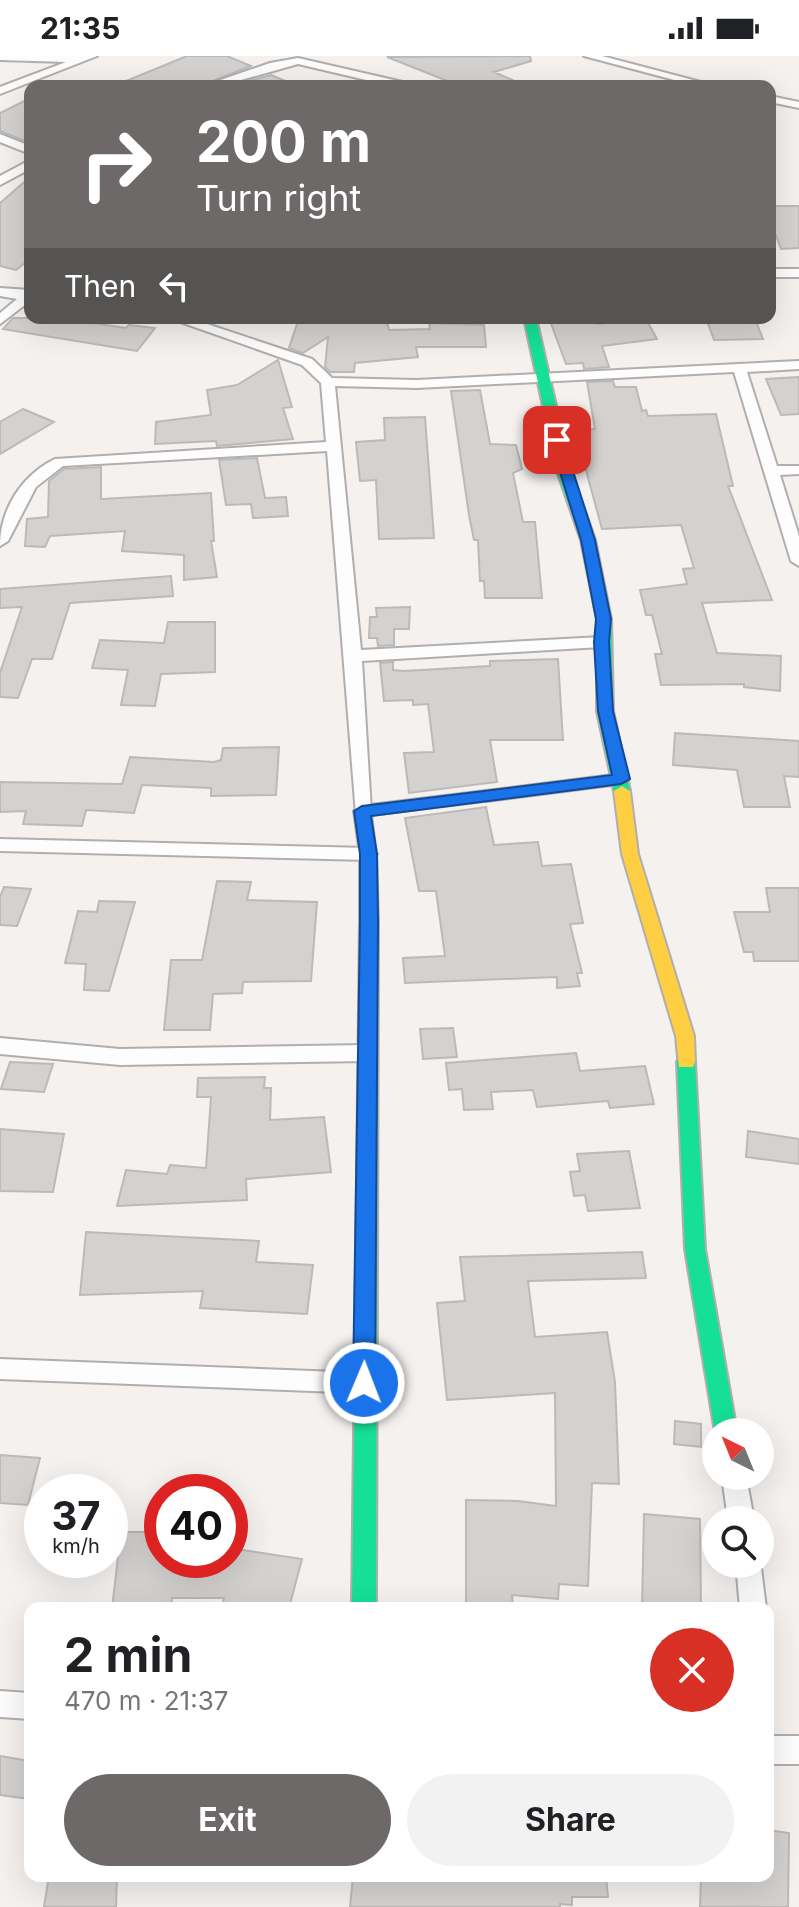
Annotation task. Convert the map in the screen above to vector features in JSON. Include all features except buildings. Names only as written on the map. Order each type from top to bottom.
[{"type":"street","points":[[589,56],[684,80]]},
{"type":"street","points":[[0,57],[87,58]]},
{"type":"street","points":[[29,80],[87,58]]},
{"type":"street","points":[[228,80],[298,61],[368,80]]},
{"type":"street","points":[[0,91],[24,82]]},
{"type":"street","points":[[776,100],[799,105]]},
{"type":"street","points":[[0,138],[24,148]]},
{"type":"street","points":[[0,181],[24,167]]},
{"type":"street","points":[[776,273],[799,273]]},
{"type":"street","points":[[0,292],[24,295]]},
{"type":"street","points":[[0,320],[24,300]]},
{"type":"street","points":[[194,324],[307,362],[328,382],[368,854],[364,1602]]},
{"type":"street","points":[[531,324],[564,471],[588,540],[604,619],[601,642],[605,711],[621,779],[630,854],[685,1036],[695,1249],[724,1418]]},
{"type":"street","points":[[328,382],[417,384],[799,365]]},
{"type":"street","points":[[739,367],[774,471],[799,561]]},
{"type":"street","points":[[0,541],[25,490],[42,469],[60,462],[334,446]]},
{"type":"street","points":[[774,471],[799,470]]},
{"type":"street","points":[[353,656],[601,642]]},
{"type":"street","points":[[362,811],[621,779]]},
{"type":"street","points":[[0,845],[368,854]]},
{"type":"street","points":[[0,1046],[120,1057],[367,1053]]},
{"type":"street","points":[[0,1369],[364,1383]]},
{"type":"street","points":[[750,1578],[752,1602]]},
{"type":"street","points":[[0,1704],[24,1706]]},
{"type":"street","points":[[774,1750],[799,1750]]},
{"type":"traffic: fast","points":[[531,324],[564,471],[588,540],[604,619],[605,711],[622,791]]},
{"type":"traffic: fast","points":[[364,1602],[369,921],[368,854],[362,811],[486,796]]},
{"type":"traffic: fast","points":[[686,1062],[695,1249],[724,1418]]},
{"type":"traffic: slow","points":[[622,791],[630,854],[685,1036],[686,1062]]},
{"type":"traffic: jam","points":[[486,796],[621,779]]},
{"type":"route","points":[[364,1383],[369,921],[368,854],[362,811],[621,779],[605,711],[601,642],[604,619],[588,540],[564,471],[557,440]]}]
